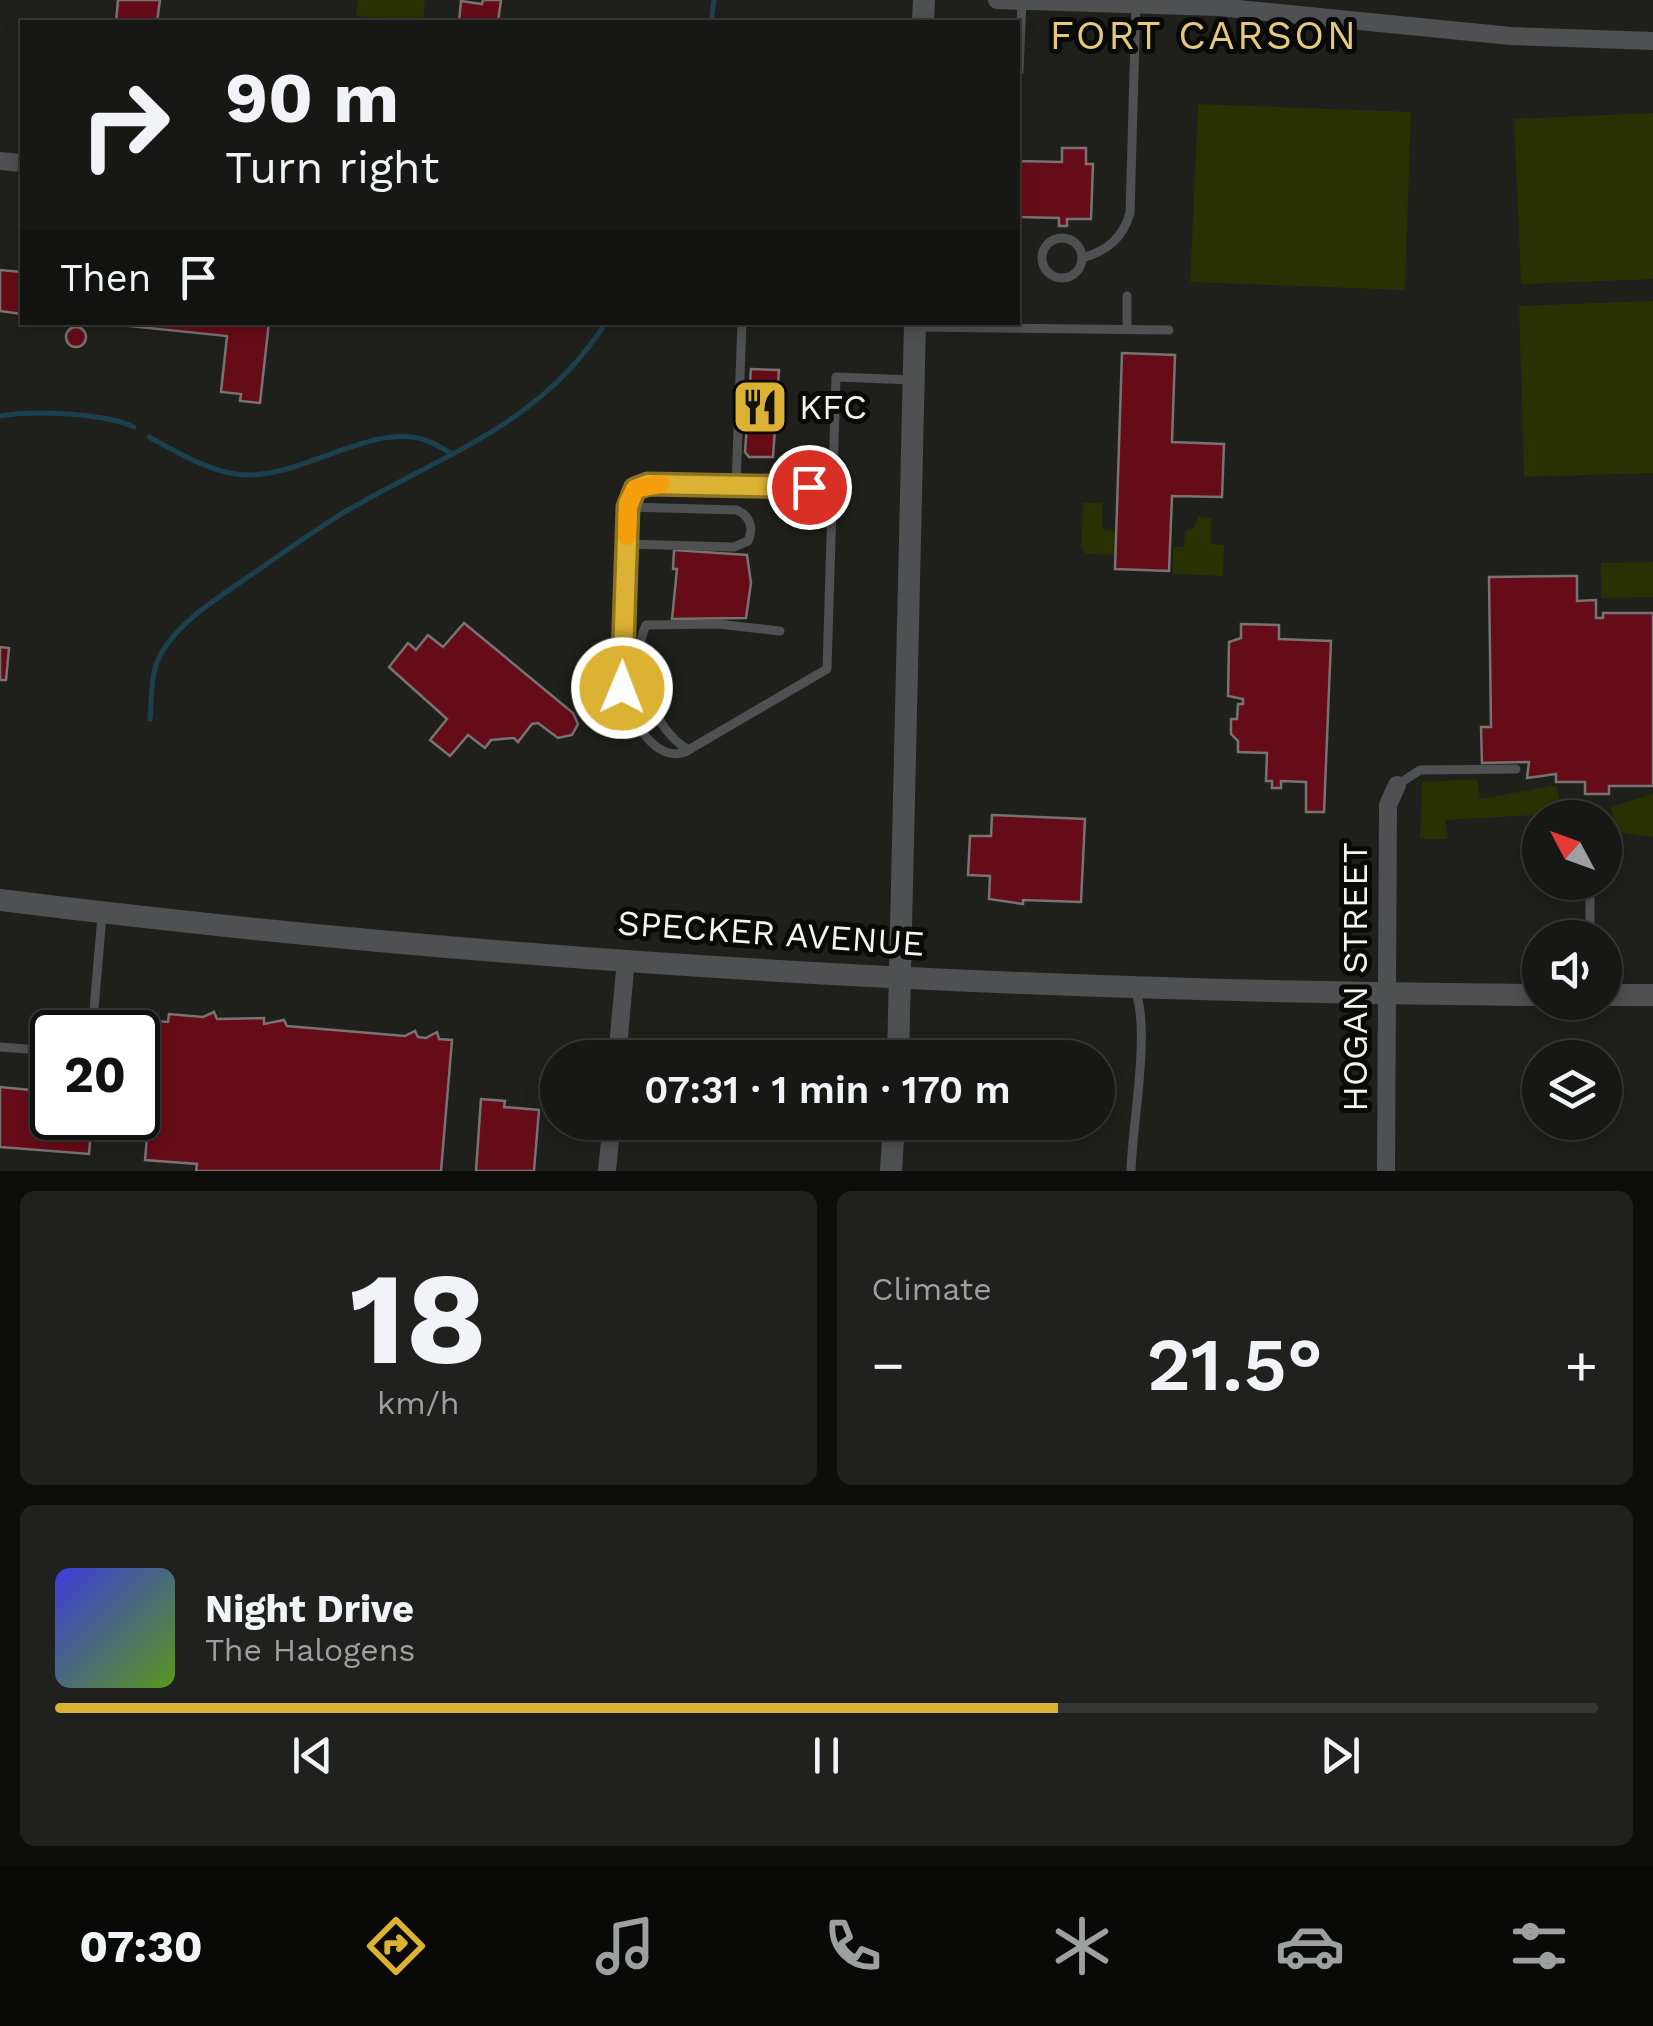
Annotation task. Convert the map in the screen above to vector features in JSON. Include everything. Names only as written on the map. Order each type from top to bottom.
[{"type":"street","points":[[997,0],[1284,12],[1511,36],[1653,42]]},
{"type":"street","points":[[899,1040],[915,325]]},
{"type":"street","name":"HOGAN STREET","points":[[1386,1171],[1388,805],[1397,785]]},
{"type":"street","name":"SPECKER AVENUE","points":[[0,900],[102,913],[626,959],[902,978],[1522,995]]},
{"type":"street","points":[[619,1040],[626,959]]},
{"type":"street","points":[[1622,996],[1653,995]]},
{"type":"street","points":[[607,1171],[610,1140]]},
{"type":"street","points":[[891,1171],[893,1140]]},
{"type":"lane","points":[[1020,71],[1022,1]]},
{"type":"lane","points":[[1082,258],[1075,243],[1062,238],[1045,247],[1042,261],[1049,273],[1065,278],[1077,271],[1082,258],[1112,244],[1124,231],[1130,213],[1136,4]]},
{"type":"lane","points":[[1127,296],[1128,329]]},
{"type":"lane","points":[[736,485],[742,325]]},
{"type":"lane","points":[[915,325],[1169,330]]},
{"type":"lane","points":[[833,488],[648,484],[635,489],[628,507],[620,679],[624,696],[658,750],[670,755],[689,750],[827,668],[833,488],[836,378],[914,380]]},
{"type":"lane","points":[[626,544],[734,547],[748,541],[752,531],[748,519],[737,510],[628,507]]},
{"type":"lane","points":[[689,750],[676,742],[641,683],[642,633],[646,625],[718,624],[736,629],[780,630]]},
{"type":"lane","points":[[1397,785],[1420,770],[1516,769]]},
{"type":"lane","points":[[94,1010],[102,913]]},
{"type":"lane","points":[[1131,1171],[1140,1007],[1132,985]]},
{"type":"lane","points":[[0,1047],[30,1049]]},
{"type":"green space","points":[[358,0],[425,0],[423,20],[356,16]]},
{"type":"green space","points":[[1198,104],[1411,112],[1405,290],[1190,282]]},
{"type":"green space","points":[[1653,113],[1653,279],[1521,284],[1514,119]]},
{"type":"green space","points":[[1653,301],[1653,473],[1524,477],[1519,306]]},
{"type":"green space","points":[[1083,503],[1102,503],[1103,530],[1116,531],[1115,555],[1087,554],[1081,548]]},
{"type":"green space","points":[[1198,516],[1211,518],[1211,544],[1224,545],[1223,576],[1173,574],[1173,547],[1184,547],[1185,531],[1194,528]]},
{"type":"green space","points":[[1653,562],[1653,597],[1601,598],[1601,563]]},
{"type":"green space","points":[[1477,779],[1480,799],[1556,785],[1559,800],[1522,800],[1522,816],[1445,820],[1448,839],[1420,839],[1422,782]]},
{"type":"green space","points":[[1653,794],[1653,837],[1622,833],[1622,803]]},
{"type":"building","points":[[118,0],[160,0],[157,20],[116,20]]},
{"type":"building","points":[[483,0],[501,0],[498,20],[459,20],[461,1],[482,4]]},
{"type":"building","points":[[1062,148],[1086,148],[1086,164],[1093,164],[1091,219],[1067,219],[1067,226],[1059,226],[1059,218],[1020,217],[1020,161],[1062,162]]},
{"type":"building","points":[[0,270],[20,272],[20,314],[0,311]]},
{"type":"building","points":[[120,325],[269,325],[260,403],[240,401],[241,394],[221,392],[227,336]]},
{"type":"building","points":[[72,327],[80,327],[86,337],[80,347],[72,347],[66,341],[66,333]]},
{"type":"building","points":[[1122,353],[1175,355],[1172,442],[1224,444],[1222,497],[1172,496],[1169,571],[1115,569]]},
{"type":"building","points":[[751,369],[779,370],[773,457],[749,457],[745,452]]},
{"type":"building","points":[[674,550],[747,555],[751,583],[746,618],[672,619],[677,569],[673,569]]},
{"type":"building","points":[[1577,576],[1577,601],[1596,600],[1596,618],[1603,618],[1603,613],[1653,613],[1653,786],[1609,786],[1609,794],[1585,794],[1585,782],[1556,782],[1556,774],[1527,778],[1529,762],[1482,763],[1481,727],[1491,727],[1489,577]]},
{"type":"building","points":[[464,623],[573,713],[578,724],[572,735],[558,738],[538,723],[532,724],[518,742],[514,738],[491,740],[485,748],[468,735],[450,756],[430,740],[447,719],[389,667],[408,643],[416,650],[428,635],[443,647]]},
{"type":"building","points":[[1241,624],[1279,625],[1279,639],[1331,641],[1324,812],[1306,812],[1306,782],[1281,781],[1281,788],[1272,788],[1272,781],[1266,781],[1267,753],[1238,752],[1238,741],[1231,734],[1231,719],[1237,719],[1238,704],[1243,704],[1243,699],[1228,696],[1229,642],[1241,638]]},
{"type":"building","points":[[0,647],[9,648],[6,680],[0,680]]},
{"type":"building","points":[[992,815],[1085,819],[1081,902],[1023,900],[1023,904],[989,899],[990,876],[968,875],[970,836],[991,836]]},
{"type":"building","points":[[214,1012],[217,1019],[264,1018],[264,1024],[284,1020],[287,1026],[405,1036],[415,1031],[418,1037],[426,1038],[437,1032],[439,1039],[452,1040],[441,1171],[196,1171],[197,1164],[145,1160],[147,1140],[160,1140],[160,1021],[168,1022],[169,1014],[203,1017]]},
{"type":"building","points":[[0,1087],[30,1090],[30,1140],[90,1140],[89,1154],[0,1147]]},
{"type":"building","points":[[481,1099],[505,1101],[504,1107],[539,1110],[534,1171],[476,1171]]},
{"type":"waterway","points":[[711,20],[714,0]]},
{"type":"waterway","points":[[150,719],[158,659],[189,620],[337,516],[457,452],[523,411],[581,357],[604,325]]},
{"type":"waterway","points":[[0,416],[68,414],[134,427]]},
{"type":"waterway","points":[[149,437],[198,462],[225,472],[251,475],[294,467],[384,438],[425,440],[453,454]]},
{"type":"slow traffic","points":[[627,536],[628,503],[635,489],[660,484]]},
{"type":"place","name":"KFC","points":[[760,407]]},
{"type":"district","name":"FORT CARSON","points":[[1204,35]]},
{"type":"route","points":[[622,688],[628,503],[635,489],[648,484],[809,487]]}]
